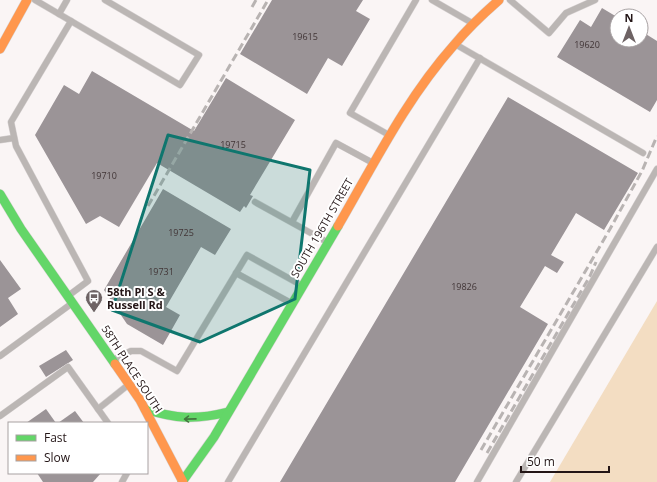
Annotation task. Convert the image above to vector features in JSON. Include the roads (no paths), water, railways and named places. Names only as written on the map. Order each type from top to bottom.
[{"type":"main road","points":[[0,49],[27,0]]},
{"type":"main road","name":"SOUTH 196TH STREET","points":[[183,482],[214,437],[390,136],[426,80],[454,43],[479,16],[499,0]]},
{"type":"main road","name":"58TH PLACE SOUTH","points":[[0,194],[21,229],[130,384],[145,409],[183,482]]},
{"type":"main road","points":[[145,409],[170,418],[185,420],[199,419],[228,412]]},
{"type":"lane","points":[[36,0],[180,85],[199,55],[105,0]]},
{"type":"lane","points":[[59,14],[68,0]]},
{"type":"lane","points":[[390,136],[350,113],[416,0]]},
{"type":"lane","points":[[432,0],[472,24]]},
{"type":"lane","points":[[510,0],[549,33],[566,13],[595,0]]},
{"type":"lane","points":[[0,356],[70,300],[88,281],[16,146],[11,122],[70,21]]},
{"type":"lane","points":[[454,43],[643,153]]},
{"type":"lane","points":[[228,482],[480,58]]},
{"type":"lane","points":[[0,140],[14,138]]},
{"type":"lane","points":[[292,222],[336,143],[374,164]]},
{"type":"lane","points":[[477,482],[657,169]]},
{"type":"lane","points":[[255,202],[328,242]]},
{"type":"lane","points":[[516,482],[657,247]]},
{"type":"lane","points":[[113,360],[135,350],[177,371],[247,255],[302,286]]},
{"type":"lane","points":[[236,273],[292,304]]},
{"type":"lane","points":[[0,416],[68,367],[107,422]]},
{"type":"lane","points":[[98,409],[130,384]]},
{"type":"railway","points":[[252,7],[256,0]]},
{"type":"railway","points":[[148,206],[268,0]]},
{"type":"railway","points":[[481,450],[610,229],[642,171],[657,136]]},
{"type":"railway","points":[[487,453],[590,276],[596,262]]},
{"type":"place","name":"58th Pl S & Russell Rd","points":[[94,313]]}]
